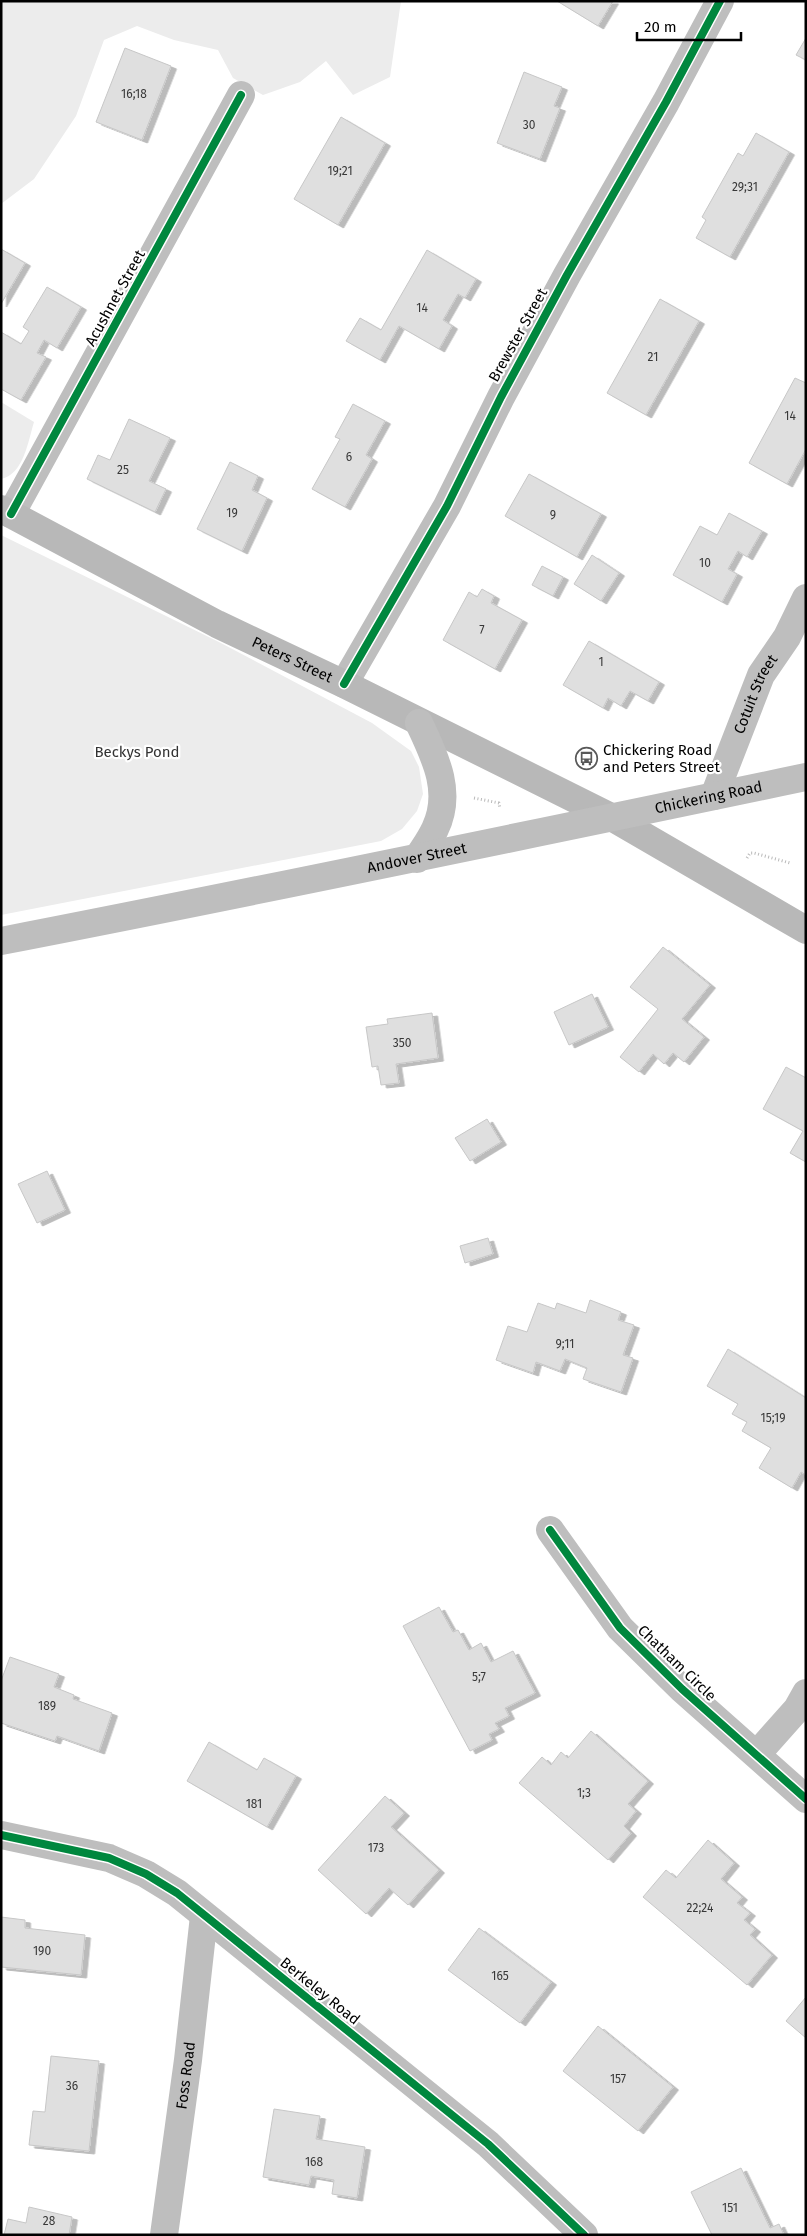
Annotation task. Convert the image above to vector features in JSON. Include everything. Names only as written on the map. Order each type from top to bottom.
[{"type":"main road","name":"Peters Street","points":[[6,512],[217,624],[344,684],[613,818]]},
{"type":"main road","points":[[613,818],[806,930]]},
{"type":"street","name":"Brewster Street","points":[[344,684],[447,506],[510,379],[666,102],[720,1]]},
{"type":"street","name":"Acushnet Street","points":[[6,512],[241,95]]},
{"type":"street","name":"Cotuit Street","points":[[714,796],[761,675],[787,637],[806,598]]},
{"type":"street","points":[[417,859],[436,828],[443,791],[437,762],[419,723]]},
{"type":"street","name":"Chickering Road","points":[[613,818],[806,777]]},
{"type":"street","name":"Andover Street","points":[[1,941],[417,859],[613,818]]},
{"type":"street","name":"Chatham Circle","points":[[550,1530],[620,1628],[682,1689],[806,1798]]},
{"type":"street","points":[[757,1754],[797,1709],[806,1693]]},
{"type":"street","name":"Berkeley Road","points":[[1,1835],[52,1844],[109,1858],[146,1874],[177,1893],[488,2144],[584,2235]]},
{"type":"street","name":"Foss Road","points":[[164,2235],[188,2060],[204,1916]]},
{"type":"path","points":[[471,797],[499,804],[500,811]]},
{"type":"path","points":[[746,861],[750,853],[754,853],[790,863]]},
{"type":"green space","points":[[1,1],[401,1],[390,77],[353,95],[326,61],[300,82],[263,95],[233,78],[218,50],[174,40],[137,26],[104,40],[76,116],[34,179],[1,204]]},
{"type":"green space","points":[[1,402],[34,422],[20,464],[9,476],[1,479]]},
{"type":"green space","name":"Beckys Pond","points":[[1,535],[219,642],[372,723],[411,751],[419,767],[423,794],[417,811],[402,829],[381,841],[1,915]]},
{"type":"building","points":[[557,1],[613,1],[598,26]]},
{"type":"building","points":[[806,38],[806,60],[796,55]]},
{"type":"building","points":[[125,48],[171,66],[142,140],[96,122]]},
{"type":"building","points":[[524,72],[562,87],[554,106],[560,108],[540,159],[497,143]]},
{"type":"building","points":[[341,117],[385,143],[338,225],[294,199]]},
{"type":"building","points":[[756,133],[789,152],[730,257],[696,238],[706,220],[702,217],[738,153],[743,156]]},
{"type":"building","points":[[1,249],[25,263],[1,304]]},
{"type":"building","points":[[427,250],[476,279],[465,298],[458,294],[443,320],[452,326],[439,349],[399,326],[380,360],[346,341],[360,318],[381,330]]},
{"type":"building","points":[[47,287],[81,307],[57,348],[44,340],[37,353],[46,357],[21,400],[1,389],[1,332],[21,344],[29,331],[23,327]]},
{"type":"building","points":[[660,299],[699,321],[646,415],[607,393]]},
{"type":"building","points":[[795,378],[806,383],[806,449],[787,484],[749,463]]},
{"type":"building","points":[[353,404],[385,421],[366,455],[372,459],[345,507],[312,489],[340,439],[335,437]]},
{"type":"building","points":[[129,419],[170,438],[149,481],[166,489],[155,512],[87,479],[98,455],[110,460]]},
{"type":"building","points":[[230,462],[258,476],[252,490],[267,498],[242,551],[197,529]]},
{"type":"building","points":[[529,474],[601,514],[577,557],[505,516]]},
{"type":"building","points":[[729,513],[762,531],[747,557],[738,551],[728,569],[737,574],[722,602],[673,575],[700,526],[717,535]]},
{"type":"building","points":[[592,555],[619,573],[601,601],[574,584]]},
{"type":"building","points":[[542,566],[563,577],[553,596],[532,585]]},
{"type":"building","points":[[482,589],[494,596],[491,603],[522,620],[495,669],[443,640],[469,592],[477,597]]},
{"type":"building","points":[[589,641],[659,682],[648,701],[630,691],[621,706],[608,698],[603,708],[563,685]]},
{"type":"building","points":[[663,947],[710,985],[682,1019],[704,1037],[684,1062],[673,1053],[664,1064],[653,1054],[639,1072],[620,1057],[658,1009],[630,987]]},
{"type":"building","points":[[592,994],[608,1027],[569,1045],[554,1012]]},
{"type":"building","points":[[432,1013],[438,1058],[396,1064],[399,1083],[381,1085],[378,1066],[372,1067],[366,1027],[388,1024],[387,1019]]},
{"type":"building","points":[[786,1067],[806,1078],[806,1162],[790,1153],[803,1131],[763,1109]]},
{"type":"building","points":[[487,1119],[501,1142],[470,1161],[455,1138]]},
{"type":"building","points":[[47,1171],[65,1210],[37,1223],[18,1184]]},
{"type":"building","points":[[488,1238],[493,1254],[465,1263],[460,1246]]},
{"type":"building","points":[[590,1300],[621,1312],[618,1320],[634,1325],[623,1355],[633,1358],[621,1392],[583,1379],[587,1368],[565,1359],[560,1371],[536,1362],[533,1373],[496,1360],[508,1326],[527,1332],[538,1303],[555,1309],[557,1303],[586,1313]]},
{"type":"building","points":[[728,1349],[806,1398],[806,1475],[801,1472],[792,1488],[759,1468],[771,1448],[742,1431],[747,1422],[732,1414],[738,1404],[707,1386]]},
{"type":"building","points":[[439,1607],[453,1632],[458,1630],[469,1650],[481,1643],[491,1662],[513,1651],[535,1693],[505,1708],[509,1716],[495,1723],[499,1729],[489,1734],[492,1740],[470,1751],[403,1626]]},
{"type":"building","points":[[10,1657],[59,1674],[54,1687],[74,1695],[73,1699],[112,1713],[99,1751],[57,1736],[55,1741],[1,1723],[1,1681]]},
{"type":"building","points":[[591,1731],[648,1781],[628,1804],[636,1811],[624,1826],[631,1833],[608,1860],[519,1783],[542,1757],[551,1765],[561,1752],[568,1758]]},
{"type":"building","points":[[209,1742],[257,1770],[264,1758],[296,1776],[267,1827],[187,1781]]},
{"type":"building","points":[[385,1796],[404,1813],[391,1827],[439,1870],[408,1905],[389,1888],[366,1914],[318,1870]]},
{"type":"building","points":[[708,1840],[734,1863],[721,1879],[742,1897],[737,1903],[750,1913],[744,1920],[755,1929],[750,1935],[772,1955],[747,1985],[643,1897],[666,1870],[676,1878]]},
{"type":"building","points":[[1,1917],[25,1920],[25,1928],[85,1935],[81,1975],[1,1967]]},
{"type":"building","points":[[479,1928],[551,1982],[520,2023],[448,1970]]},
{"type":"building","points":[[806,1997],[806,2038],[786,2021]]},
{"type":"building","points":[[598,2026],[673,2087],[638,2131],[563,2071]]},
{"type":"building","points":[[51,2056],[99,2061],[89,2151],[29,2145],[33,2111],[45,2112]]},
{"type":"building","points":[[274,2109],[320,2116],[316,2139],[365,2147],[357,2198],[332,2194],[334,2180],[311,2176],[309,2185],[263,2177]]},
{"type":"building","points":[[741,2168],[770,2228],[779,2224],[784,2235],[712,2235],[691,2192]]},
{"type":"building","points":[[29,2207],[72,2217],[69,2235],[4,2235],[8,2219],[26,2223]]},
{"type":"cycle path","points":[[344,684],[447,506],[501,397],[567,275],[666,102],[720,1]]},
{"type":"cycle path","points":[[11,514],[241,95]]},
{"type":"cycle path","points":[[550,1530],[620,1628],[682,1689],[806,1799]]},
{"type":"cycle path","points":[[1,1835],[109,1858],[146,1874],[177,1893],[488,2144],[584,2235]]},
{"type":"place","name":"Chickering Road and Peters Street","points":[[587,759]]}]
